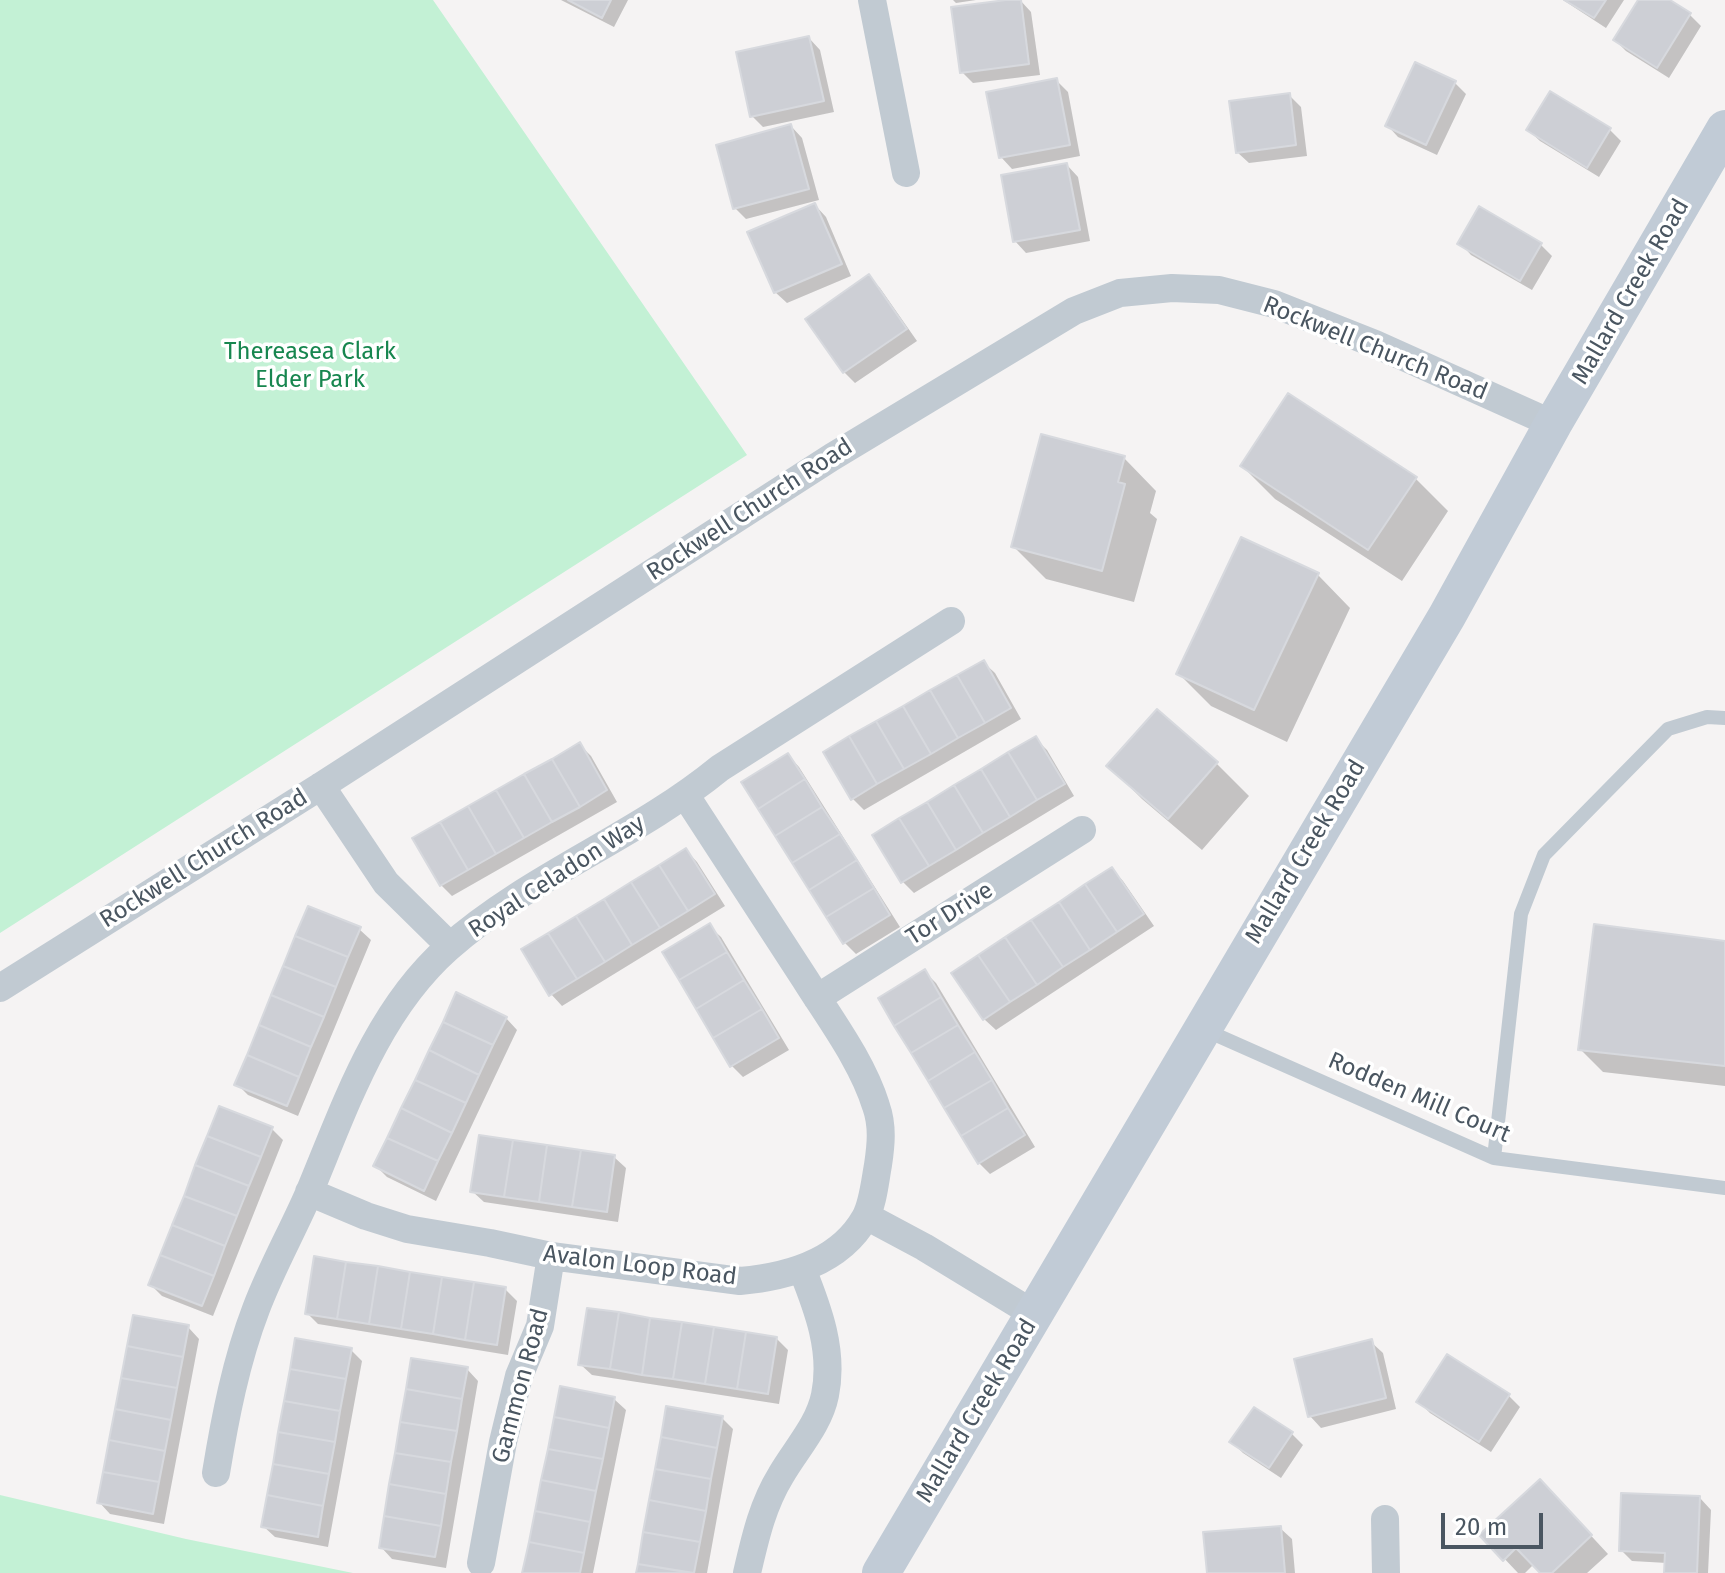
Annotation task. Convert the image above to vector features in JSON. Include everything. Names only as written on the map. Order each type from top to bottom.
[{"type":"main road","name":"Mallard Creek Road","points":[[881,1573],[1447,616],[1553,424],[1725,129]]},
{"type":"main road","points":[[915,1573],[940,1474]]},
{"type":"street","points":[[872,0],[906,173]]},
{"type":"street","name":"Rockwell Church Road","points":[[0,988],[321,786],[832,457],[1074,311],[1120,293],[1172,288],[1219,290],[1274,304],[1375,344],[1553,424]]},
{"type":"street","name":"Royal Celadon Way","points":[[216,1473],[225,1416],[256,1309],[332,1133],[386,1023],[421,974],[450,946],[524,893],[686,796],[720,768],[951,621]]},
{"type":"street","points":[[321,786],[370,862],[404,902],[450,946]]},
{"type":"street","name":"Avalon Loop Road","points":[[309,1192],[407,1229],[551,1256],[740,1281],[769,1279],[802,1269],[830,1254],[852,1236],[866,1216],[882,1135],[877,1107],[865,1078],[817,998],[686,796]]},
{"type":"street","name":"Tor Drive","points":[[817,998],[1082,830]]},
{"type":"street","points":[[866,1216],[924,1247],[1034,1314]]},
{"type":"street","name":"Gammon Road","points":[[481,1563],[503,1442],[519,1376],[540,1326],[551,1256]]},
{"type":"street","points":[[747,1573],[763,1510],[779,1477],[815,1423],[825,1396],[825,1340],[817,1307],[802,1269]]},
{"type":"street","points":[[1385,1519],[1386,1573]]},
{"type":"lane","points":[[1494,1158],[1521,914],[1544,855],[1668,729],[1707,717],[1725,718]]},
{"type":"lane","name":"Rodden Mill Court","points":[[1201,1028],[1494,1158],[1725,1188]]},
{"type":"green space","name":"Thereasea Clark Elder Park","points":[[0,0],[433,0],[747,455],[0,933]]},
{"type":"green space","points":[[0,1495],[186,1539],[353,1573],[0,1573]]},
{"type":"building","points":[[568,0],[611,0],[602,18]]},
{"type":"building","points":[[1021,0],[1029,64],[960,73],[951,7]]},
{"type":"building","points":[[1564,0],[1606,0],[1594,18]]},
{"type":"building","points":[[1638,0],[1670,0],[1691,13],[1657,68],[1613,40]]},
{"type":"building","points":[[809,36],[824,101],[750,117],[736,52]]},
{"type":"building","points":[[1415,62],[1456,81],[1426,145],[1385,126]]},
{"type":"building","points":[[1057,78],[1070,145],[999,158],[986,92]]},
{"type":"building","points":[[1550,91],[1611,128],[1587,168],[1526,130]]},
{"type":"building","points":[[1290,93],[1296,145],[1236,153],[1229,101]]},
{"type":"building","points":[[791,124],[809,189],[733,209],[716,145]]},
{"type":"building","points":[[1067,163],[1080,230],[1013,242],[1001,175]]},
{"type":"building","points":[[815,203],[842,264],[774,293],[747,232]]},
{"type":"building","points":[[1479,206],[1542,243],[1520,281],[1457,244]]},
{"type":"building","points":[[869,274],[907,329],[843,373],[805,319]]},
{"type":"building","points":[[1288,393],[1417,477],[1368,550],[1240,466]]},
{"type":"building","points":[[1041,434],[1125,456],[1118,482],[1125,484],[1102,571],[1011,547]]},
{"type":"building","points":[[1241,537],[1319,573],[1254,710],[1176,674]]},
{"type":"building","points":[[984,660],[1011,708],[985,723],[957,675]]},
{"type":"building","points":[[957,675],[985,723],[958,738],[930,690]]},
{"type":"building","points":[[930,690],[958,738],[931,754],[903,706]]},
{"type":"building","points":[[903,706],[931,754],[904,769],[876,721]]},
{"type":"building","points":[[1157,709],[1218,762],[1168,819],[1106,766]]},
{"type":"building","points":[[876,721],[904,769],[877,784],[849,736]]},
{"type":"building","points":[[849,736],[877,784],[851,800],[823,752]]},
{"type":"building","points":[[1036,736],[1065,784],[1037,800],[1008,752]]},
{"type":"building","points":[[580,742],[607,790],[580,807],[552,759]]},
{"type":"building","points":[[1008,752],[1037,800],[1010,817],[981,769]]},
{"type":"building","points":[[788,753],[805,779],[758,809],[741,782]]},
{"type":"building","points":[[552,759],[580,807],[552,822],[524,774]]},
{"type":"building","points":[[981,769],[1010,817],[983,833],[954,785]]},
{"type":"building","points":[[524,774],[552,822],[524,838],[496,790]]},
{"type":"building","points":[[805,779],[822,807],[775,836],[758,809]]},
{"type":"building","points":[[954,785],[983,833],[956,850],[927,802]]},
{"type":"building","points":[[496,790],[524,838],[496,854],[468,806]]},
{"type":"building","points":[[927,802],[956,850],[929,866],[899,818]]},
{"type":"building","points":[[468,806],[496,854],[468,870],[440,822]]},
{"type":"building","points":[[822,807],[840,834],[792,863],[775,836]]},
{"type":"building","points":[[899,818],[929,866],[901,883],[872,835]]},
{"type":"building","points":[[440,822],[468,870],[440,886],[412,838]]},
{"type":"building","points":[[840,834],[857,860],[809,890],[792,863]]},
{"type":"building","points":[[686,848],[715,894],[688,911],[659,865]]},
{"type":"building","points":[[857,860],[874,888],[826,917],[809,890]]},
{"type":"building","points":[[659,865],[688,911],[660,928],[631,882]]},
{"type":"building","points":[[1112,867],[1144,914],[1117,932],[1085,884]]},
{"type":"building","points":[[631,882],[660,928],[632,945],[604,899]]},
{"type":"building","points":[[1085,884],[1117,932],[1090,950],[1059,902]]},
{"type":"building","points":[[874,888],[890,915],[843,944],[826,917]]},
{"type":"building","points":[[604,899],[632,945],[605,962],[576,916]]},
{"type":"building","points":[[1059,902],[1090,950],[1063,967],[1031,920]]},
{"type":"building","points":[[308,906],[361,927],[348,957],[295,936]]},
{"type":"building","points":[[576,916],[605,962],[577,979],[548,933]]},
{"type":"building","points":[[1031,920],[1063,967],[1037,985],[1005,937]]},
{"type":"building","points":[[710,923],[727,952],[679,980],[662,952]]},
{"type":"building","points":[[1594,924],[1725,941],[1725,1066],[1578,1050]]},
{"type":"building","points":[[548,933],[577,979],[549,996],[521,949]]},
{"type":"building","points":[[295,936],[348,957],[336,987],[283,966]]},
{"type":"building","points":[[1005,937],[1037,985],[1010,1002],[978,955]]},
{"type":"building","points":[[727,952],[744,980],[696,1009],[679,980]]},
{"type":"building","points":[[978,955],[1010,1002],[983,1020],[951,973]]},
{"type":"building","points":[[283,966],[336,987],[324,1017],[271,995]]},
{"type":"building","points":[[925,969],[941,997],[894,1026],[878,998]]},
{"type":"building","points":[[744,980],[762,1009],[713,1038],[696,1009]]},
{"type":"building","points":[[456,992],[507,1017],[493,1045],[443,1022]]},
{"type":"building","points":[[271,995],[324,1017],[311,1047],[259,1025]]},
{"type":"building","points":[[941,997],[958,1025],[911,1053],[894,1026]]},
{"type":"building","points":[[762,1009],[779,1038],[730,1067],[713,1038]]},
{"type":"building","points":[[443,1022],[493,1045],[479,1075],[429,1050]]},
{"type":"building","points":[[259,1025],[311,1047],[299,1077],[247,1055]]},
{"type":"building","points":[[958,1025],[975,1052],[928,1081],[911,1053]]},
{"type":"building","points":[[429,1050],[479,1075],[466,1103],[415,1080]]},
{"type":"building","points":[[975,1052],[992,1080],[944,1108],[928,1081]]},
{"type":"building","points":[[247,1055],[299,1077],[287,1106],[234,1085]]},
{"type":"building","points":[[415,1080],[466,1103],[452,1133],[401,1108]]},
{"type":"building","points":[[992,1080],[1008,1108],[961,1136],[944,1108]]},
{"type":"building","points":[[219,1106],[273,1127],[261,1157],[207,1136]]},
{"type":"building","points":[[401,1108],[452,1133],[438,1161],[387,1138]]},
{"type":"building","points":[[1008,1108],[1025,1135],[978,1164],[961,1136]]},
{"type":"building","points":[[479,1135],[513,1140],[504,1197],[470,1192]]},
{"type":"building","points":[[207,1136],[261,1157],[249,1186],[195,1165]]},
{"type":"building","points":[[387,1138],[438,1161],[424,1191],[373,1166]]},
{"type":"building","points":[[513,1140],[547,1145],[539,1202],[504,1197]]},
{"type":"building","points":[[547,1145],[581,1150],[572,1207],[539,1202]]},
{"type":"building","points":[[581,1150],[615,1155],[607,1212],[572,1207]]},
{"type":"building","points":[[195,1165],[249,1186],[237,1216],[184,1196]]},
{"type":"building","points":[[184,1196],[237,1216],[225,1246],[172,1225]]},
{"type":"building","points":[[172,1225],[225,1246],[214,1276],[160,1255]]},
{"type":"building","points":[[160,1255],[214,1276],[202,1306],[148,1285]]},
{"type":"building","points":[[314,1256],[346,1262],[337,1319],[305,1314]]},
{"type":"building","points":[[346,1262],[378,1266],[369,1324],[337,1319]]},
{"type":"building","points":[[378,1266],[410,1272],[401,1329],[369,1324]]},
{"type":"building","points":[[410,1272],[442,1277],[433,1334],[401,1329]]},
{"type":"building","points":[[442,1277],[474,1282],[465,1340],[433,1334]]},
{"type":"building","points":[[474,1282],[506,1287],[497,1345],[465,1340]]},
{"type":"building","points":[[587,1308],[619,1312],[610,1369],[578,1365]]},
{"type":"building","points":[[619,1312],[650,1318],[642,1375],[610,1369]]},
{"type":"building","points":[[133,1315],[189,1325],[183,1357],[127,1346]]},
{"type":"building","points":[[650,1318],[682,1322],[673,1379],[642,1375]]},
{"type":"building","points":[[682,1322],[714,1327],[705,1384],[673,1379]]},
{"type":"building","points":[[714,1327],[746,1332],[737,1389],[705,1384]]},
{"type":"building","points":[[746,1332],[777,1337],[768,1394],[737,1389]]},
{"type":"building","points":[[295,1338],[352,1348],[346,1379],[290,1369]]},
{"type":"building","points":[[1372,1339],[1386,1398],[1308,1417],[1294,1359]]},
{"type":"building","points":[[127,1346],[183,1357],[177,1388],[121,1378]]},
{"type":"building","points":[[1447,1354],[1510,1394],[1479,1442],[1416,1402]]},
{"type":"building","points":[[411,1358],[468,1367],[462,1399],[406,1389]]},
{"type":"building","points":[[290,1369],[346,1379],[340,1411],[284,1401]]},
{"type":"building","points":[[121,1378],[177,1388],[171,1420],[115,1409]]},
{"type":"building","points":[[560,1386],[615,1397],[609,1428],[554,1417]]},
{"type":"building","points":[[406,1389],[462,1399],[457,1431],[400,1422]]},
{"type":"building","points":[[284,1401],[340,1411],[335,1442],[278,1432]]},
{"type":"building","points":[[666,1406],[723,1416],[717,1448],[661,1437]]},
{"type":"building","points":[[1254,1407],[1293,1432],[1269,1468],[1229,1442]]},
{"type":"building","points":[[115,1409],[171,1420],[165,1451],[109,1440]]},
{"type":"building","points":[[554,1417],[609,1428],[603,1459],[548,1449]]},
{"type":"building","points":[[400,1422],[457,1431],[451,1462],[395,1453]]},
{"type":"building","points":[[278,1432],[335,1442],[329,1474],[273,1464]]},
{"type":"building","points":[[661,1437],[717,1448],[711,1479],[655,1469]]},
{"type":"building","points":[[109,1440],[165,1451],[159,1482],[103,1472]]},
{"type":"building","points":[[548,1449],[603,1459],[596,1491],[541,1480]]},
{"type":"building","points":[[395,1453],[451,1462],[446,1494],[389,1484]]},
{"type":"building","points":[[273,1464],[329,1474],[323,1506],[267,1495]]},
{"type":"building","points":[[655,1469],[711,1479],[706,1511],[649,1500]]},
{"type":"building","points":[[103,1472],[159,1482],[153,1514],[97,1503]]},
{"type":"building","points":[[1540,1479],[1592,1535],[1552,1573],[1540,1573],[1516,1548],[1503,1561],[1479,1535]]},
{"type":"building","points":[[541,1480],[596,1491],[590,1522],[535,1511]]},
{"type":"building","points":[[389,1484],[446,1494],[441,1526],[384,1516]]},
{"type":"building","points":[[1621,1493],[1700,1496],[1697,1573],[1664,1573],[1665,1553],[1619,1551]]},
{"type":"building","points":[[267,1495],[323,1506],[318,1537],[261,1527]]},
{"type":"building","points":[[649,1500],[706,1511],[700,1542],[643,1532]]},
{"type":"building","points":[[535,1511],[590,1522],[584,1553],[529,1542]]},
{"type":"building","points":[[384,1516],[441,1526],[435,1557],[379,1548]]},
{"type":"building","points":[[1281,1526],[1285,1573],[1207,1573],[1203,1532]]},
{"type":"building","points":[[643,1532],[700,1542],[694,1573],[638,1564]]},
{"type":"building","points":[[529,1542],[584,1553],[580,1573],[522,1573]]},
{"type":"building","points":[[638,1564],[691,1573],[636,1573]]}]
